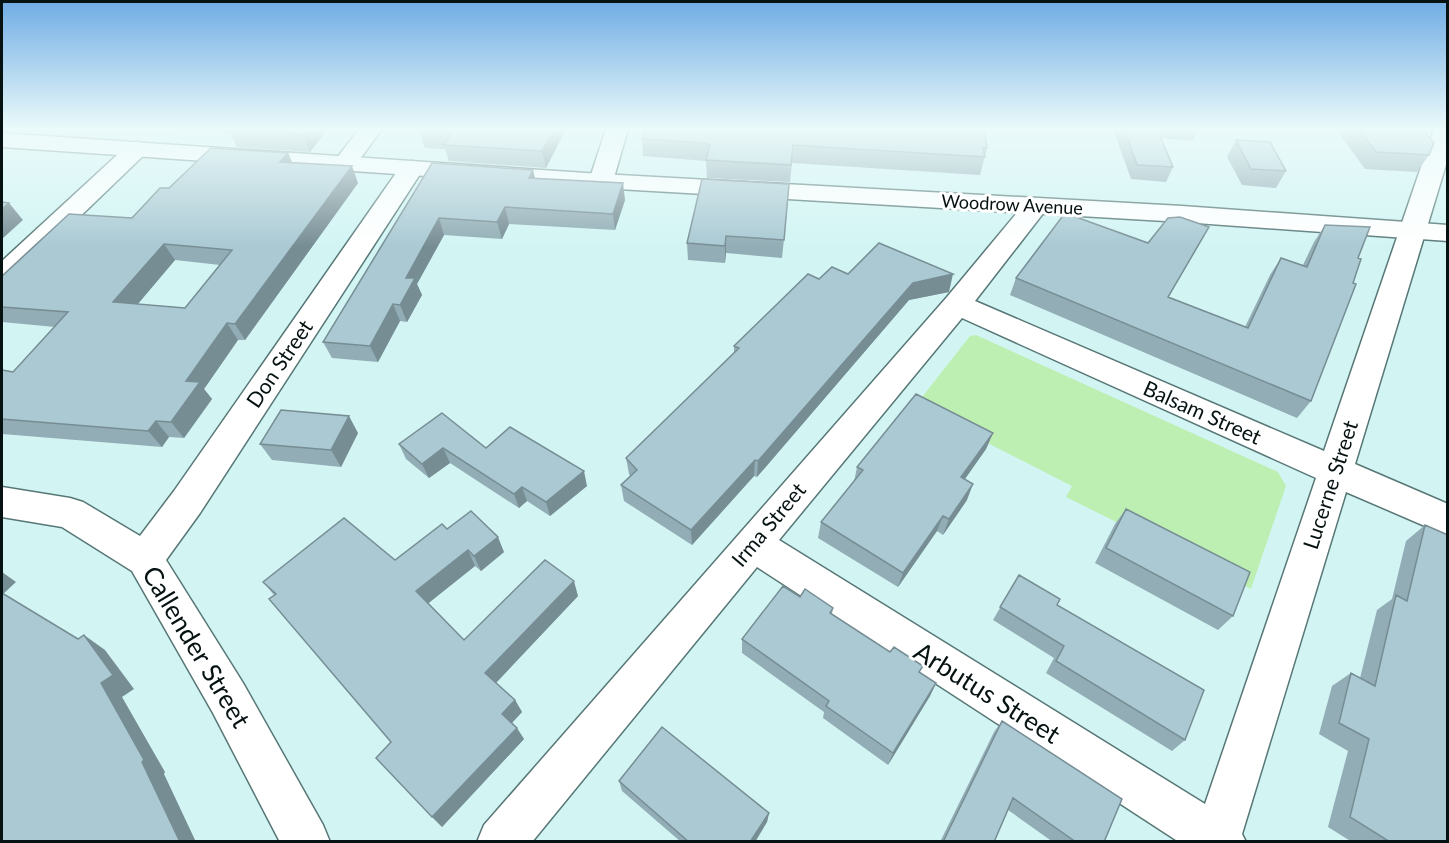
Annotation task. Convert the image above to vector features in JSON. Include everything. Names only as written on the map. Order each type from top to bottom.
[{"type":"street","points":[[2,276],[116,168]]},
{"type":"street","name":"Don Street","points":[[145,559],[194,492],[412,168]]},
{"type":"street","name":"Woodrow Avenue","points":[[417,168],[1182,214],[1448,233]]},
{"type":"street","points":[[601,181],[605,168]]},
{"type":"street","name":"Lucerne Street","points":[[1218,841],[1433,168]]},
{"type":"street","name":"Irma Street","points":[[501,842],[957,304],[1035,207]]},
{"type":"street","name":"Balsam Street","points":[[957,304],[1448,521]]},
{"type":"street","name":"Callender Street","points":[[2,502],[70,513],[145,559],[228,698],[306,842]]},
{"type":"street","name":"Arbutus Street","points":[[753,544],[1218,841]]},
{"type":"green space","points":[[976,335],[1278,472],[1286,486],[1251,589],[1066,497],[1072,486],[915,406],[970,336]]},
{"type":"building","points":[[190,168],[350,168],[235,324],[227,323],[186,381],[200,382],[171,422],[156,421],[148,431],[2,419],[2,370],[13,372],[68,312],[2,307],[2,276],[69,214],[132,218],[160,188],[169,188]],"holes":[[[164,244],[232,250],[185,308],[113,302]]]},
{"type":"building","points":[[429,168],[533,170],[529,178],[623,183],[613,214],[505,207],[497,222],[439,218],[406,278],[415,278],[400,305],[393,304],[370,346],[323,342]]},
{"type":"building","points":[[1285,168],[1286,171],[1251,169]]},
{"type":"building","points":[[702,179],[789,184],[784,240],[726,236],[725,246],[687,243]]},
{"type":"building","points":[[2,202],[9,203],[2,209]]},
{"type":"building","points":[[1065,213],[1148,243],[1168,218],[1180,217],[1209,227],[1168,297],[1248,328],[1281,258],[1307,267],[1325,225],[1370,227],[1358,258],[1361,259],[1353,283],[1356,284],[1311,401],[1016,278]]},
{"type":"building","points":[[879,243],[953,274],[913,283],[758,461],[755,460],[691,530],[621,485],[637,470],[626,458],[739,348],[734,346],[808,274],[819,279],[832,267],[848,274]]},
{"type":"building","points":[[916,394],[993,433],[961,477],[973,484],[949,519],[943,516],[903,573],[821,522],[863,470],[857,467]]},
{"type":"building","points":[[281,410],[349,416],[331,450],[260,444]]},
{"type":"building","points":[[442,413],[486,448],[510,427],[584,471],[546,502],[522,487],[514,494],[443,448],[422,464],[399,444]]},
{"type":"building","points":[[1126,509],[1250,572],[1233,616],[1106,548]]},
{"type":"building","points":[[471,511],[498,537],[474,556],[468,550],[416,591],[464,640],[545,560],[574,581],[485,673],[515,700],[502,714],[517,728],[432,817],[376,758],[391,742],[269,599],[276,594],[263,582],[344,518],[395,560],[442,524],[447,529]]},
{"type":"building","points":[[1425,525],[1448,535],[1448,842],[1390,842],[1350,817],[1369,739],[1339,723],[1351,673],[1375,686],[1396,595],[1407,601]]},
{"type":"building","points":[[1019,575],[1060,599],[1057,605],[1204,690],[1185,740],[1056,661],[1064,646],[1000,607]]},
{"type":"building","points":[[783,586],[800,597],[805,589],[833,608],[830,613],[890,652],[894,647],[923,666],[919,672],[936,683],[893,753],[826,706],[829,701],[742,639]]},
{"type":"building","points":[[2,593],[78,639],[84,635],[113,675],[101,683],[144,760],[142,762],[180,842],[2,842]]},
{"type":"building","points":[[1002,721],[1122,799],[1104,842],[1076,842],[1013,798],[994,842],[943,842]]},
{"type":"building","points":[[662,727],[769,813],[750,842],[689,842],[619,781]]}]
